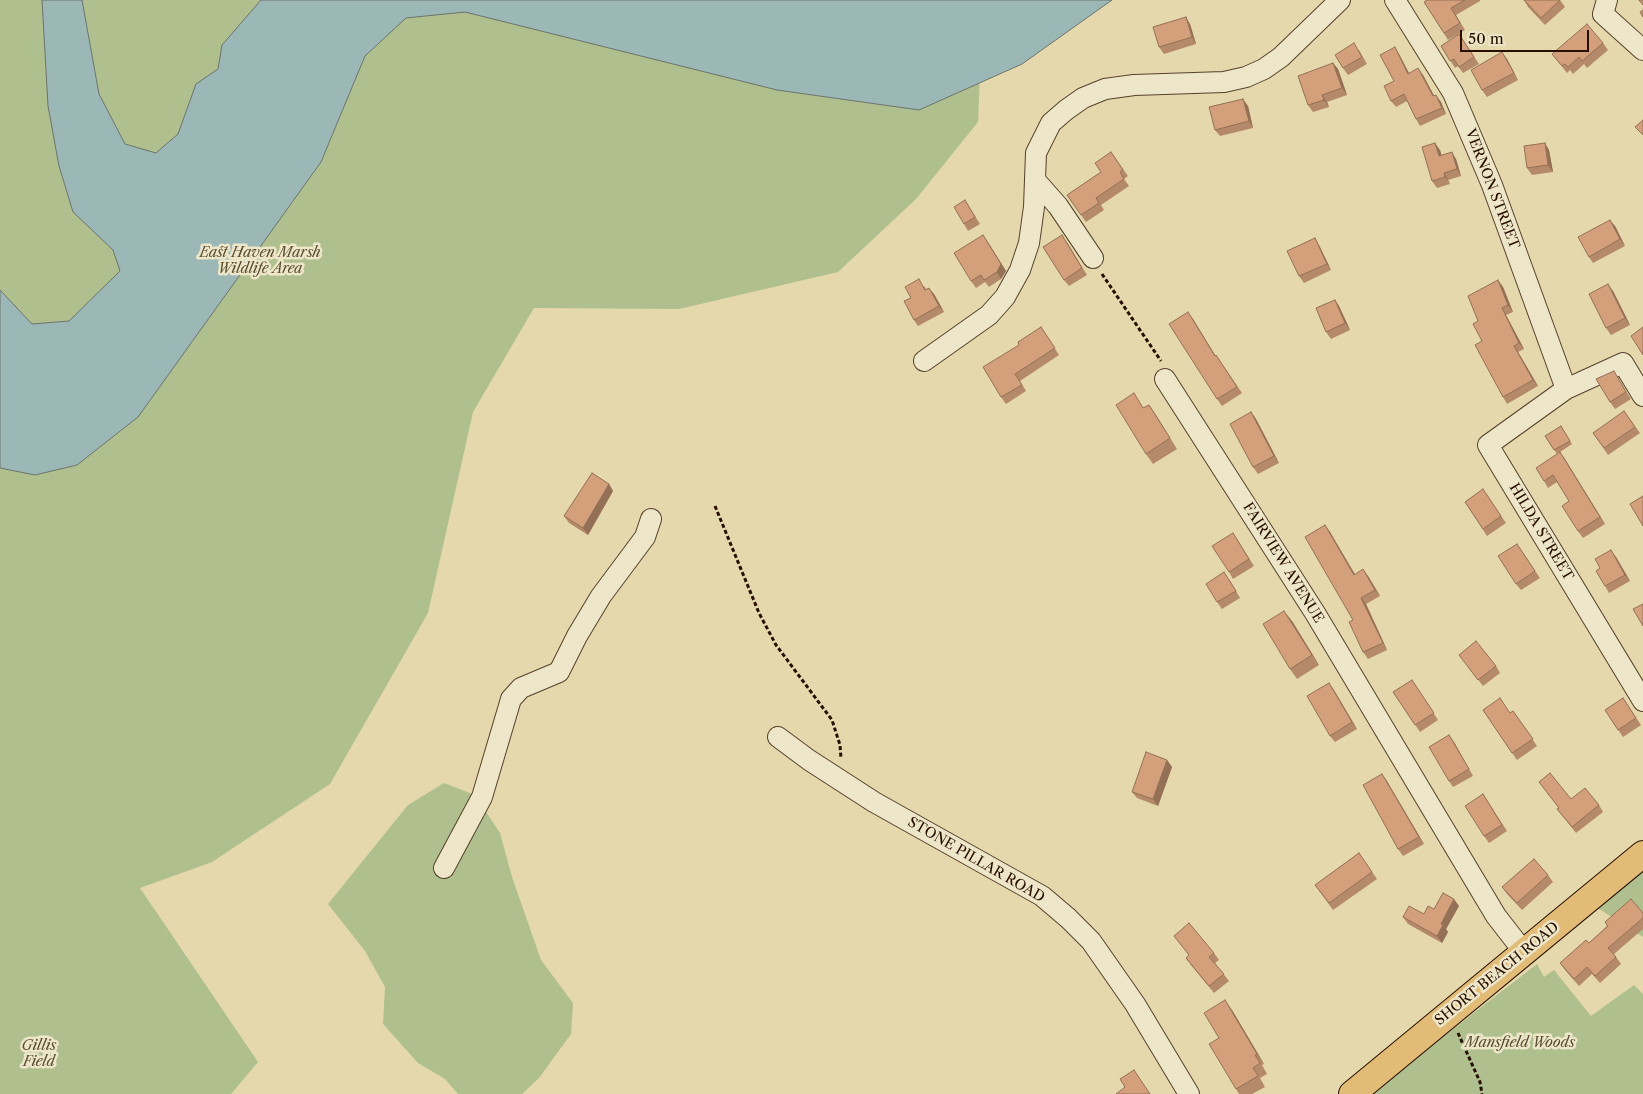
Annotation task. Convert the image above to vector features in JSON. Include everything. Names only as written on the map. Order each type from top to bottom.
[{"type":"main road","name":"SHORT BEACH ROAD","points":[[1352,1094],[1643,854]]},
{"type":"street","points":[[924,361],[989,315],[1005,297],[1020,270],[1029,243],[1036,153],[1051,123],[1083,98],[1115,88],[1224,82],[1246,77],[1280,57],[1340,0]]},
{"type":"street","name":"VERNON STREET","points":[[1395,0],[1454,93],[1492,184],[1566,389]]},
{"type":"street","points":[[1607,0],[1603,14],[1643,50]]},
{"type":"street","points":[[1035,180],[1058,206],[1093,258]]},
{"type":"street","points":[[1566,389],[1623,363],[1643,396]]},
{"type":"street","name":"FAIRVIEW AVENUE","points":[[1165,379],[1306,598],[1496,916],[1524,952]]},
{"type":"street","name":"HILDA STREET","points":[[1566,389],[1488,445],[1643,701]]},
{"type":"street","points":[[444,868],[482,797],[511,699],[521,688],[559,672],[577,636],[601,596],[645,537],[651,519]]},
{"type":"street","name":"STONE PILLAR ROAD","points":[[778,736],[874,802],[1042,896],[1068,918],[1091,941],[1135,1004],[1189,1094]]},
{"type":"path","points":[[1093,258],[1162,363],[1165,379]]},
{"type":"path","points":[[715,506],[758,613],[776,645],[832,720],[841,753],[842,766],[837,778]]},
{"type":"path","points":[[1446,1016],[1469,1056],[1482,1094]]},
{"type":"green space","name":"East Haven Marsh Wildlife Area","points":[[0,0],[983,0],[978,122],[916,199],[838,272],[679,309],[534,308],[473,412],[428,613],[330,784],[212,862],[140,888],[258,1062],[231,1094],[0,1094]]},
{"type":"green space","points":[[444,783],[475,795],[500,833],[512,877],[541,960],[573,1003],[571,1034],[539,1078],[522,1094],[458,1094],[445,1079],[418,1063],[383,1024],[385,987],[365,951],[328,904],[408,805]]},
{"type":"green space","points":[[1643,869],[1643,937],[1593,905]]},
{"type":"green space","name":"Mansfield Woods","points":[[1537,964],[1544,977],[1554,970],[1591,1016],[1634,985],[1643,994],[1643,1094],[1369,1094]]},
{"type":"water","points":[[42,0],[82,0],[99,94],[125,144],[156,153],[178,134],[196,84],[218,69],[222,45],[261,0],[1112,0],[1022,64],[919,110],[777,90],[465,12],[406,18],[365,56],[321,162],[138,417],[77,465],[35,475],[0,468],[0,290],[32,324],[69,321],[120,271],[113,250],[73,212],[59,166],[48,106]]},
{"type":"building","points":[[1427,0],[1465,0],[1451,8],[1460,23],[1444,33],[1424,2]]},
{"type":"building","points":[[1524,0],[1560,0],[1541,18]]},
{"type":"building","points":[[1186,17],[1192,37],[1159,47],[1153,27]]},
{"type":"building","points":[[1587,24],[1603,43],[1582,61],[1579,57],[1568,67],[1565,64],[1562,66],[1552,54]]},
{"type":"building","points":[[1459,34],[1474,57],[1459,67],[1454,59],[1450,61],[1441,46]]},
{"type":"building","points":[[1354,43],[1362,57],[1343,68],[1335,55]]},
{"type":"building","points":[[1395,47],[1408,74],[1418,68],[1433,96],[1436,95],[1442,108],[1416,119],[1404,94],[1391,101],[1384,86],[1394,81],[1380,55]]},
{"type":"building","points":[[1502,52],[1514,73],[1482,90],[1471,70]]},
{"type":"building","points":[[1333,63],[1342,88],[1322,95],[1324,100],[1308,105],[1298,76]]},
{"type":"building","points":[[1243,99],[1249,121],[1215,130],[1209,107]]},
{"type":"building","points":[[1643,120],[1643,135],[1635,127]]},
{"type":"building","points":[[1435,143],[1439,156],[1452,152],[1457,169],[1444,173],[1445,177],[1432,181],[1422,147]]},
{"type":"building","points":[[1545,143],[1548,165],[1527,168],[1524,146]]},
{"type":"building","points":[[1111,152],[1123,170],[1120,172],[1124,179],[1096,198],[1099,203],[1081,215],[1067,195],[1101,172],[1095,163]]},
{"type":"building","points":[[965,200],[975,217],[964,224],[954,207]]},
{"type":"building","points":[[1610,220],[1620,239],[1589,257],[1578,237]]},
{"type":"building","points":[[983,235],[1001,264],[997,272],[984,280],[981,275],[971,281],[954,253]]},
{"type":"building","points":[[1062,235],[1082,268],[1064,280],[1043,247]]},
{"type":"building","points":[[1315,238],[1327,264],[1299,276],[1287,251]]},
{"type":"building","points":[[919,279],[925,290],[929,288],[939,306],[914,320],[904,301],[911,298],[905,287]]},
{"type":"building","points":[[1498,280],[1508,305],[1502,308],[1519,343],[1514,346],[1533,380],[1503,397],[1475,345],[1482,341],[1473,324],[1478,321],[1468,296]]},
{"type":"building","points":[[1608,284],[1625,318],[1606,328],[1589,294]]},
{"type":"building","points":[[1335,300],[1345,323],[1326,332],[1316,308]]},
{"type":"building","points":[[1188,312],[1237,387],[1217,399],[1169,324]]},
{"type":"building","points":[[1041,327],[1055,348],[1015,374],[1022,385],[1001,397],[983,367],[1019,345],[1018,342]]},
{"type":"building","points":[[1643,327],[1643,355],[1631,336]]},
{"type":"building","points":[[1614,371],[1626,392],[1610,402],[1596,379]]},
{"type":"building","points":[[1134,393],[1143,408],[1149,405],[1170,438],[1146,454],[1116,405]]},
{"type":"building","points":[[1624,411],[1635,427],[1604,448],[1593,433]]},
{"type":"building","points":[[1251,412],[1274,456],[1253,467],[1230,424]]},
{"type":"building","points":[[1561,426],[1570,441],[1554,450],[1545,436]]},
{"type":"building","points":[[1560,452],[1600,517],[1578,531],[1562,506],[1569,501],[1553,475],[1544,481],[1536,468]]},
{"type":"building","points":[[592,473],[609,484],[583,528],[564,516]]},
{"type":"building","points":[[1483,489],[1501,516],[1483,529],[1465,502]]},
{"type":"building","points":[[1643,496],[1643,526],[1630,504]]},
{"type":"building","points":[[1325,525],[1354,575],[1363,569],[1375,590],[1361,598],[1383,643],[1363,652],[1349,622],[1353,620],[1305,537]]},
{"type":"building","points":[[1233,533],[1249,559],[1229,572],[1212,546]]},
{"type":"building","points":[[1517,544],[1535,571],[1516,584],[1498,556]]},
{"type":"building","points":[[1611,550],[1625,575],[1605,586],[1596,571],[1600,568],[1595,559]]},
{"type":"building","points":[[1224,572],[1236,591],[1217,602],[1206,584]]},
{"type":"building","points":[[1643,604],[1643,626],[1633,609]]},
{"type":"building","points":[[1284,611],[1312,655],[1290,669],[1263,624]]},
{"type":"building","points":[[1476,641],[1496,666],[1478,680],[1459,655]]},
{"type":"building","points":[[1412,680],[1434,713],[1415,725],[1393,692]]},
{"type":"building","points":[[1329,683],[1352,722],[1330,736],[1307,696]]},
{"type":"building","points":[[1500,698],[1510,713],[1513,711],[1533,739],[1512,753],[1483,710]]},
{"type":"building","points":[[1623,698],[1636,718],[1618,730],[1605,710]]},
{"type":"building","points":[[1449,735],[1469,769],[1449,781],[1429,747]]},
{"type":"building","points":[[1146,752],[1167,760],[1153,799],[1132,792]]},
{"type":"building","points":[[1550,773],[1571,799],[1585,788],[1599,805],[1572,827],[1539,782]]},
{"type":"building","points":[[1382,774],[1419,837],[1398,849],[1363,785]]},
{"type":"building","points":[[1483,794],[1502,825],[1484,836],[1465,806]]},
{"type":"building","points":[[1359,853],[1372,872],[1329,903],[1315,885]]},
{"type":"building","points":[[1534,859],[1548,875],[1517,903],[1502,887]]},
{"type":"building","points":[[1443,893],[1454,899],[1437,936],[1403,917],[1409,906],[1424,914],[1428,906],[1434,909]]},
{"type":"building","points":[[1631,899],[1643,913],[1643,918],[1608,948],[1616,957],[1595,976],[1587,967],[1574,979],[1560,963],[1586,940],[1589,943],[1608,926],[1605,922]]},
{"type":"building","points":[[1189,923],[1214,953],[1209,957],[1224,974],[1209,986],[1186,958],[1189,955],[1174,936]]},
{"type":"building","points":[[1225,1000],[1257,1054],[1255,1055],[1260,1063],[1253,1068],[1258,1076],[1236,1089],[1209,1044],[1219,1038],[1204,1013]]},
{"type":"building","points":[[1134,1070],[1150,1094],[1116,1094],[1125,1087],[1120,1079]]},
{"type":"park label","name":"Gillis Field","points":[[39,1054]]}]
